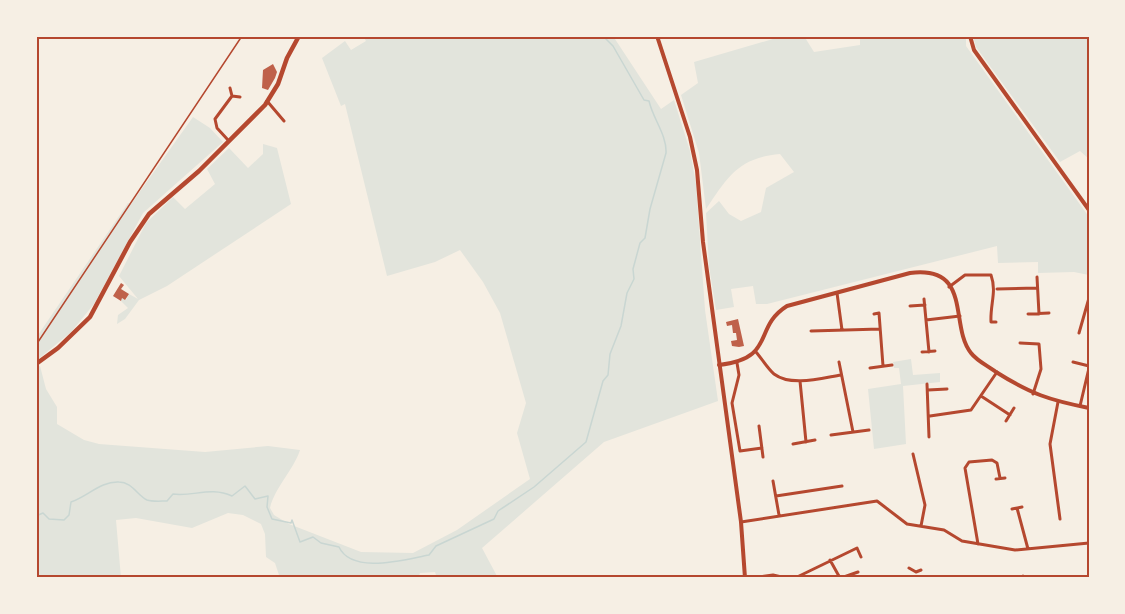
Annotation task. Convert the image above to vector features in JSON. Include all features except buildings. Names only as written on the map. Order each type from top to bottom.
[{"type":"highway","points":[[36,364],[58,348],[90,317],[144,220],[230,142],[267,101],[278,84],[287,58],[299,36]]},
{"type":"street","points":[[657,36],[696,160],[703,242],[741,522],[745,578]]},
{"type":"street","points":[[970,36],[972,47],[1089,210]]},
{"type":"street","points":[[230,88],[232,96],[215,122],[230,142]]},
{"type":"street","points":[[232,96],[240,97]]},
{"type":"street","points":[[267,101],[284,121]]},
{"type":"street","points":[[719,365],[737,363],[756,352],[779,310],[794,302],[918,272],[932,275],[950,287],[957,298],[964,341],[969,350],[997,372],[1033,394],[1089,408]]},
{"type":"street","points":[[950,287],[965,275],[986,273],[991,275],[996,289],[990,310],[991,322],[996,322]]},
{"type":"street","points":[[1037,277],[1039,314]]},
{"type":"street","points":[[996,289],[1037,288]]},
{"type":"street","points":[[837,291],[842,330]]},
{"type":"street","points":[[1079,333],[1089,298]]},
{"type":"street","points":[[924,299],[929,352]]},
{"type":"street","points":[[910,306],[925,305]]},
{"type":"street","points":[[874,314],[879,313],[883,366]]},
{"type":"street","points":[[1028,314],[1049,313]]},
{"type":"street","points":[[926,320],[961,316]]},
{"type":"street","points":[[811,331],[880,328]]},
{"type":"street","points":[[1020,343],[1039,344],[1041,369],[1033,394]]},
{"type":"street","points":[[922,352],[935,351]]},
{"type":"street","points":[[756,352],[772,373],[800,380],[841,375]]},
{"type":"street","points":[[839,362],[853,432]]},
{"type":"street","points":[[1073,362],[1089,367],[1080,406]]},
{"type":"street","points":[[737,363],[739,375],[732,403],[740,452],[762,448]]},
{"type":"street","points":[[870,368],[892,365]]},
{"type":"street","points":[[930,416],[966,413],[997,372]]},
{"type":"street","points":[[800,380],[806,442]]},
{"type":"street","points":[[927,384],[929,437]]},
{"type":"street","points":[[928,391],[947,389]]},
{"type":"street","points":[[981,396],[1010,415]]},
{"type":"street","points":[[1058,402],[1050,444],[1060,519]]},
{"type":"street","points":[[1006,421],[1014,408]]},
{"type":"street","points":[[759,426],[764,457]]},
{"type":"street","points":[[831,435],[869,430]]},
{"type":"street","points":[[793,444],[815,440]]},
{"type":"street","points":[[913,454],[925,505],[921,526]]},
{"type":"street","points":[[978,544],[965,471],[966,465],[969,462],[996,461],[998,479],[1005,478]]},
{"type":"street","points":[[773,481],[779,515]]},
{"type":"street","points":[[776,496],[842,486]]},
{"type":"street","points":[[741,522],[876,501],[904,522],[944,530],[962,541],[1015,550],[1089,543]]},
{"type":"street","points":[[1017,508],[1028,549]]},
{"type":"street","points":[[795,578],[856,548],[861,557]]},
{"type":"street","points":[[830,560],[840,578],[855,572]]},
{"type":"street","points":[[909,568],[916,572]]},
{"type":"street","points":[[916,572],[921,570]]},
{"type":"street","points":[[915,578],[916,572]]},
{"type":"street","points":[[752,578],[773,574],[786,578]]},
{"type":"path","points":[[36,345],[242,36]]},
{"type":"path","points":[[36,379],[39,387],[36,395]]},
{"type":"shaded area","points":[[363,36],[613,36],[661,109],[674,100],[690,151],[696,184],[705,310],[718,401],[604,442],[482,548],[498,578],[437,578],[435,572],[420,573],[418,578],[280,578],[275,563],[266,557],[265,534],[261,524],[243,515],[228,513],[192,528],[136,518],[116,520],[121,578],[36,578],[36,368],[40,366],[46,389],[57,407],[57,424],[84,440],[99,444],[205,452],[268,446],[300,450],[272,500],[270,508],[274,515],[289,524],[361,552],[413,553],[457,530],[530,479],[517,433],[526,403],[500,313],[483,282],[460,250],[435,262],[387,276],[345,104],[341,106],[322,58],[345,41],[351,50],[366,41]]},
{"type":"shaded area","points":[[783,36],[804,36],[814,52],[860,45],[860,36],[966,36],[966,46],[1089,217],[1089,275],[1074,272],[1038,273],[1038,262],[998,263],[997,246],[767,304],[756,304],[753,286],[731,289],[734,307],[716,310],[709,266],[706,213],[719,201],[729,214],[741,221],[761,212],[766,188],[794,172],[780,154],[754,160],[744,165],[728,179],[706,209],[699,153],[681,95],[698,83],[694,62]]},
{"type":"shaded area","points":[[973,36],[1089,36],[1089,159],[1080,151],[1060,162],[976,47]]},
{"type":"shaded area","points":[[193,117],[210,128],[223,142],[143,213],[94,304],[71,332],[36,361],[36,338],[128,203],[131,204]]},
{"type":"shaded area","points":[[263,144],[277,148],[291,204],[167,286],[139,300],[125,319],[117,324],[118,315],[128,308],[121,301],[122,298],[126,300],[129,294],[138,299],[119,276],[146,223],[173,197],[185,209],[215,184],[207,169],[229,148],[248,168],[263,154]]},
{"type":"shaded area","points":[[911,359],[913,375],[940,373],[940,382],[903,386],[906,444],[874,449],[868,389],[901,384],[899,368],[894,368],[893,362]]},
{"type":"waterway","points":[[36,516],[43,513],[49,519],[64,520],[69,515],[71,502],[112,482],[127,484],[143,498],[154,501],[167,501],[173,494],[217,492],[232,496],[245,486],[255,499],[268,496],[267,507],[272,519],[291,523],[292,520],[300,542],[313,537],[321,543],[339,547],[346,556],[355,561],[380,563],[429,555],[436,546],[494,519],[498,511],[534,487],[586,442],[603,381],[608,375],[610,354],[621,326],[627,293],[634,279],[633,269],[640,243],[645,238],[650,209],[666,153],[662,133],[649,101],[644,100],[613,46],[603,36]]}]
